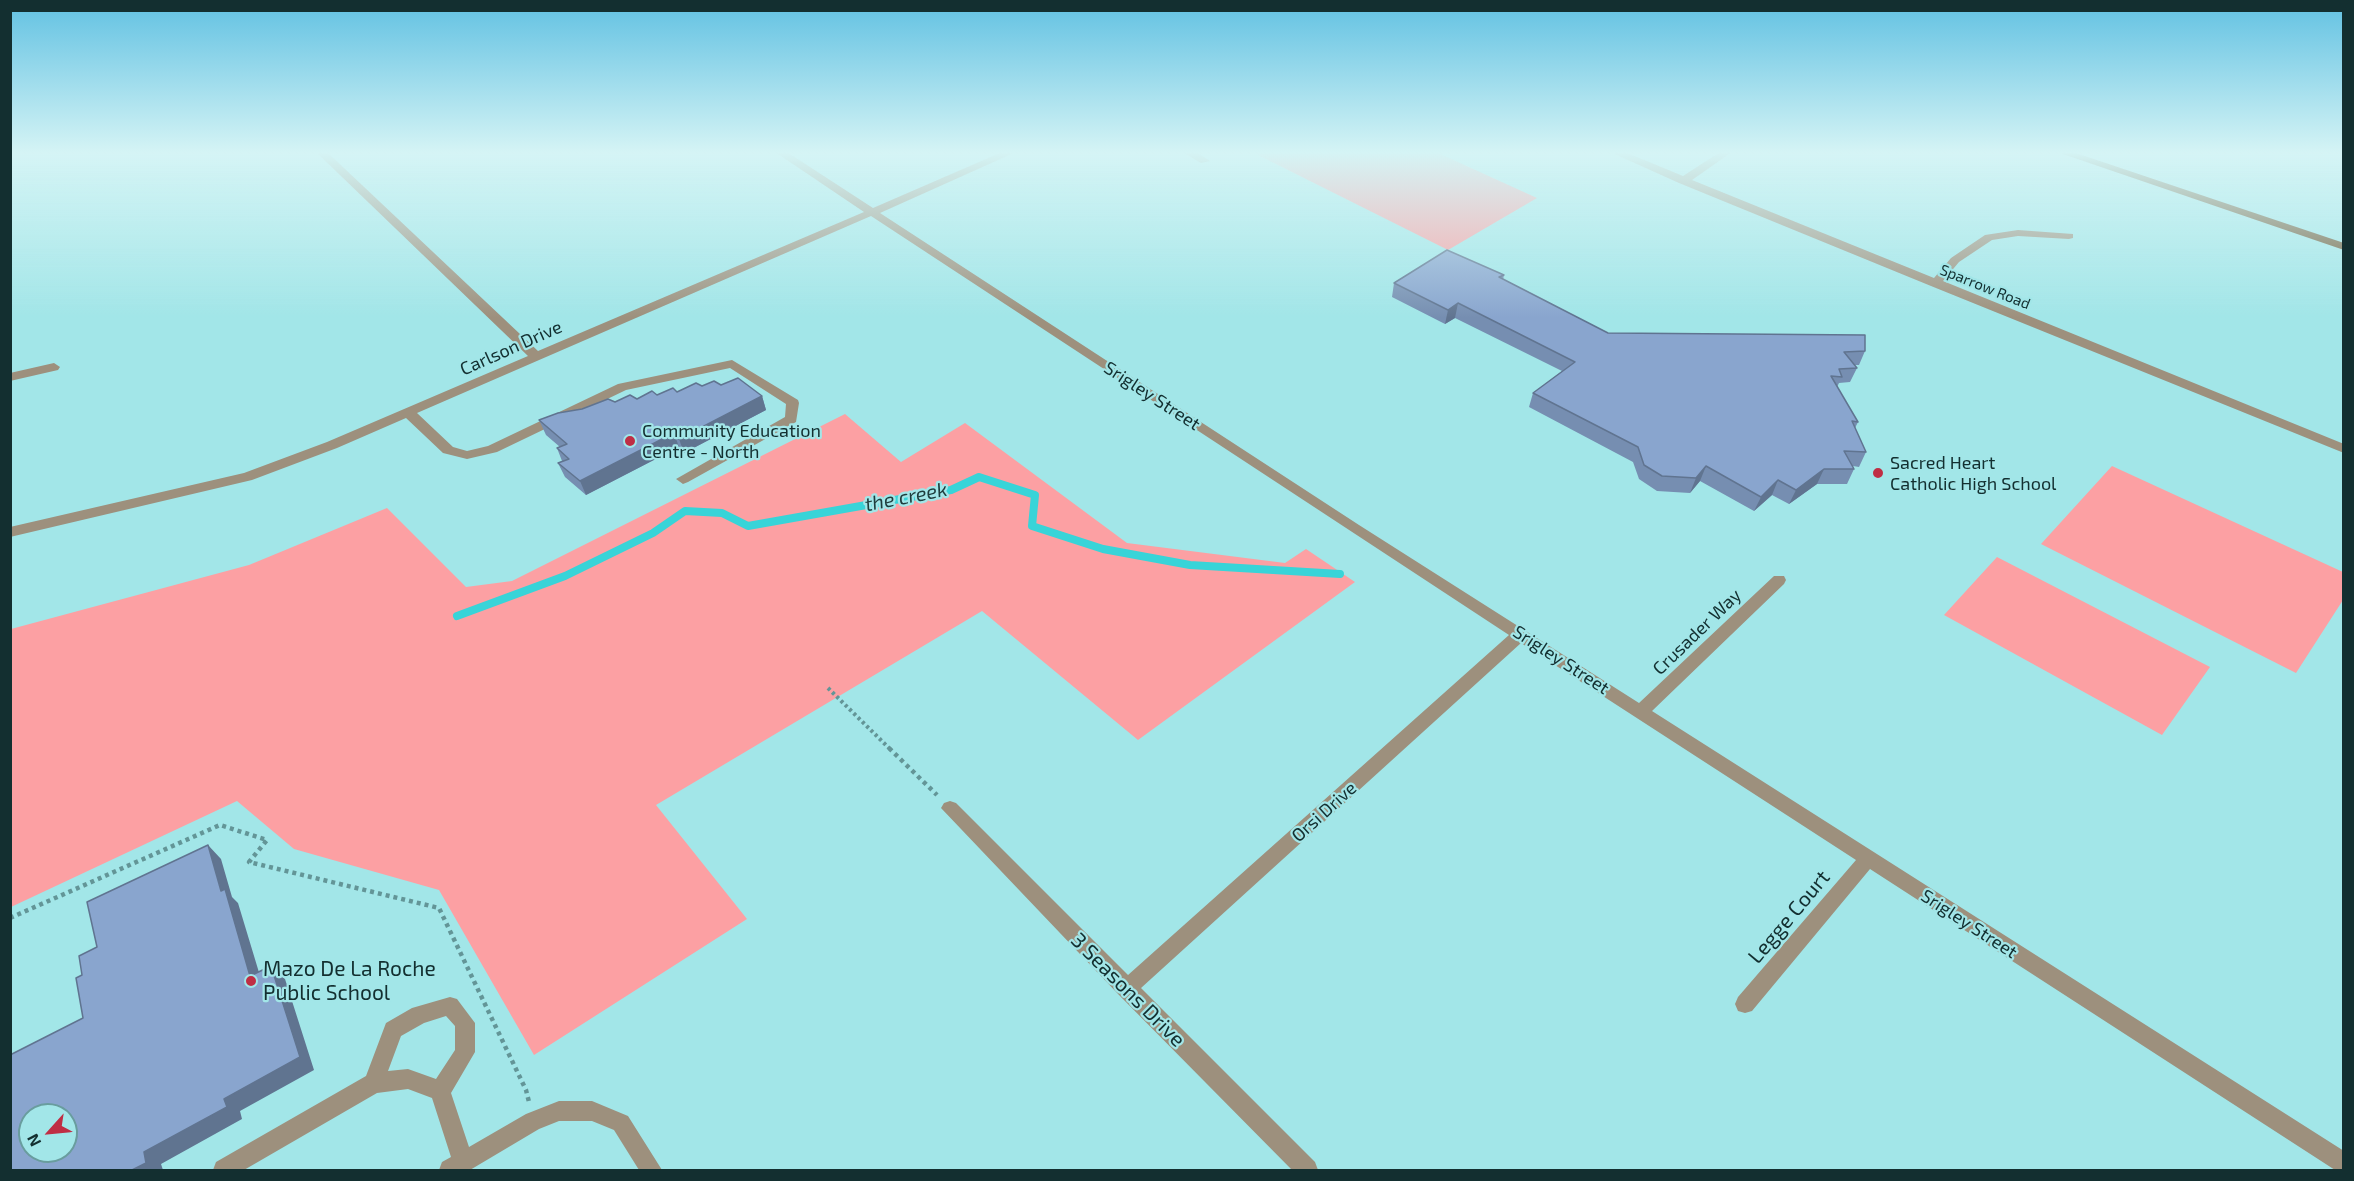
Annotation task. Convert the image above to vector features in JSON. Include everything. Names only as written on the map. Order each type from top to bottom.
[{"type":"main road","points":[[2225,207],[2343,247]]},
{"type":"street","points":[[379,207],[537,357]]},
{"type":"street","name":"Srigley Street","points":[[861,207],[2343,1164]]},
{"type":"street","name":"Carlson Drive","points":[[10,532],[247,477],[332,445],[884,207]]},
{"type":"street","name":"Sparrow Road","points":[[1747,207],[2343,449]]},
{"type":"street","points":[[1935,284],[1955,260],[1971,247],[1989,237],[2018,233],[2069,236]]},
{"type":"street","points":[[408,412],[448,450],[467,455],[492,449],[622,387],[732,364],[793,403],[791,419],[683,479]]},
{"type":"street","points":[[10,377],[54,367]]},
{"type":"street","name":"Crusader Way","points":[[1641,711],[1779,580]]},
{"type":"street","name":"Orsi Drive","points":[[1126,989],[1521,634]]},
{"type":"street","name":"3 Seasons Drive","points":[[950,808],[1307,1170]]},
{"type":"street","name":"Legge Court","points":[[1745,1004],[1868,859]]},
{"type":"street","points":[[374,1083],[393,1030],[419,1015],[450,1006],[465,1023],[465,1052],[440,1091],[457,1166],[533,1121],[559,1111],[592,1111],[621,1123],[651,1170]]},
{"type":"street","points":[[224,1170],[374,1083],[408,1079],[440,1091]]},
{"type":"path","points":[[828,688],[950,808]]},
{"type":"path","points":[[10,918],[220,825],[267,840],[249,862],[439,908],[526,1090],[533,1121]]},
{"type":"shaded area","points":[[1362,207],[1521,207],[1448,250]]},
{"type":"shaded area","points":[[845,414],[901,462],[965,423],[1127,543],[1285,563],[1306,549],[1355,582],[1138,740],[982,611],[656,805],[747,919],[534,1055],[439,890],[294,849],[237,801],[11,907],[11,629],[249,565],[387,508],[466,587],[512,581]]},
{"type":"shaded area","points":[[2112,466],[2343,572],[2343,600],[2296,673],[2041,544]]},
{"type":"shaded area","points":[[1997,557],[2210,667],[2162,735],[1944,615]]},
{"type":"building","points":[[1447,250],[1504,275],[1499,277],[1608,333],[1865,335],[1865,351],[1844,352],[1857,368],[1839,369],[1842,377],[1831,376],[1858,422],[1852,421],[1866,452],[1844,451],[1854,469],[1824,469],[1796,490],[1778,480],[1761,497],[1706,466],[1696,478],[1662,476],[1644,465],[1638,447],[1533,393],[1575,362],[1458,303],[1448,310],[1394,283]]},
{"type":"building","name":"Community Education Centre - North","points":[[738,378],[762,396],[679,439],[674,433],[580,481],[558,463],[569,459],[557,448],[567,444],[539,420],[558,413],[582,409],[608,399],[615,402],[630,395],[637,399],[652,391],[657,395],[673,388],[677,392],[696,383],[702,386],[714,381],[721,385]]},
{"type":"building","points":[[208,845],[221,891],[225,889],[250,976],[271,966],[300,1057],[224,1099],[227,1107],[144,1152],[146,1163],[132,1170],[10,1170],[10,1055],[83,1018],[76,978],[82,975],[79,956],[97,947],[87,902]]},
{"type":"waterway","name":"the creek","points":[[457,616],[565,576],[653,533],[685,511],[722,513],[748,526],[951,490],[979,477],[1035,495],[1032,526],[1103,549],[1190,565],[1340,574]]},
{"type":"place","name":"Community Education Centre - North","points":[[630,441]]},
{"type":"place","name":"Sacred Heart Catholic High School","points":[[1878,473]]},
{"type":"place","name":"Mazo De La Roche Public School","points":[[251,981]]}]
